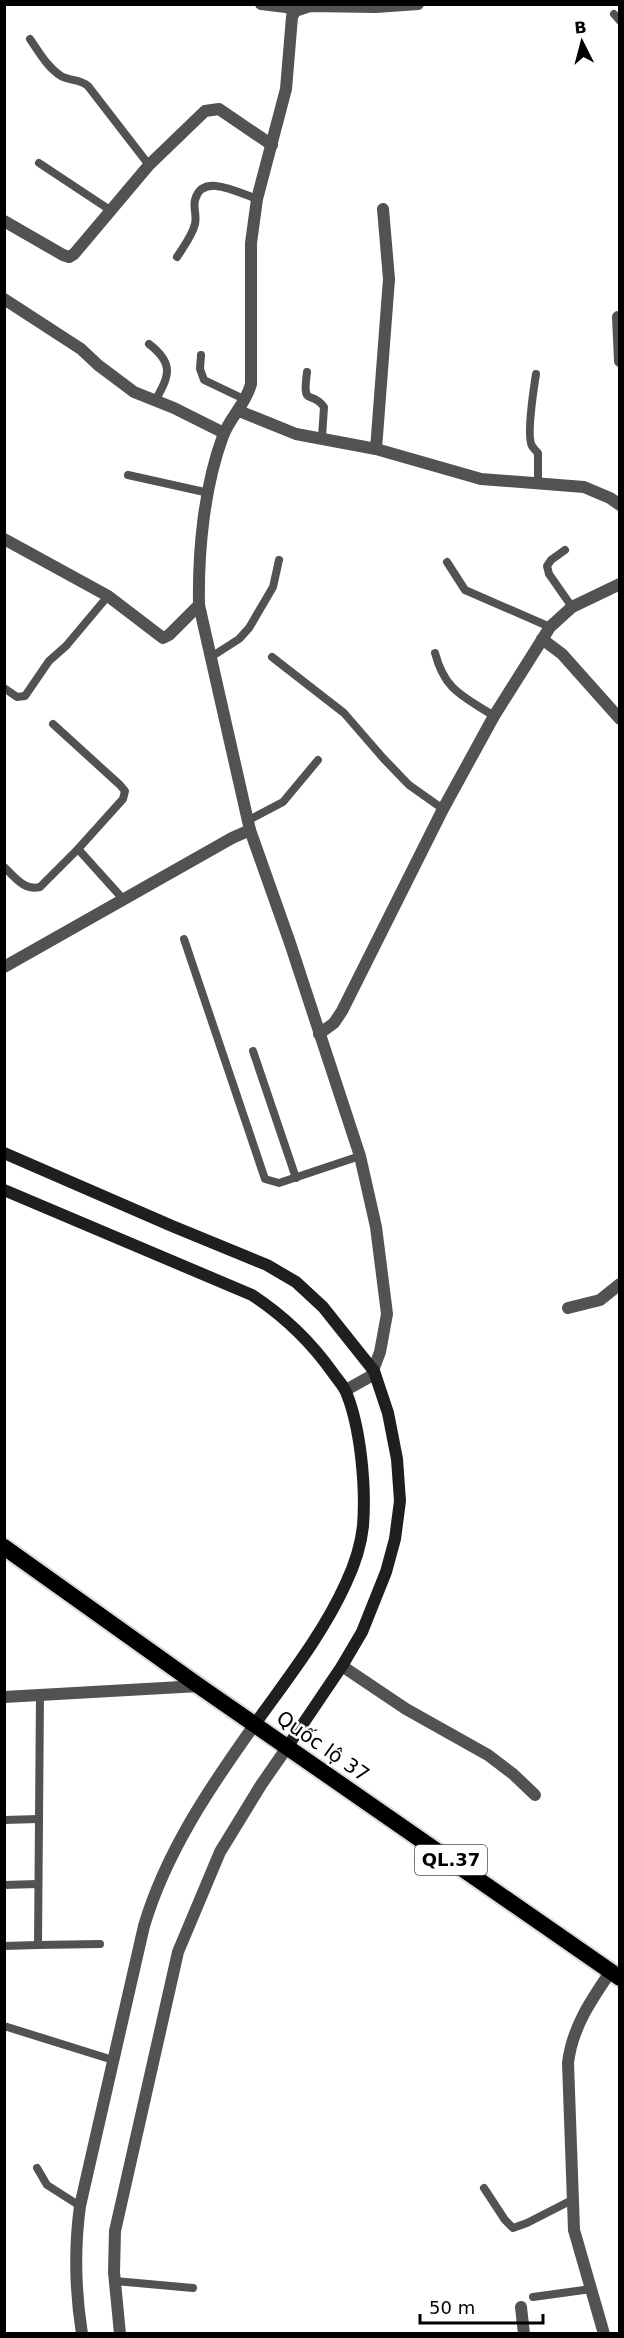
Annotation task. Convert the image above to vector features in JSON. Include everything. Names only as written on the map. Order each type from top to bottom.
[{"type":"highway","name":"Quốc lộ 37","points":[[4,1547],[198,1686],[615,1974]]},
{"type":"main road","points":[[4,1153],[267,1265],[296,1282],[322,1307],[370,1375],[391,1425],[397,1459],[400,1501],[395,1539],[375,1604],[342,1666],[285,1744]]},
{"type":"main road","points":[[4,1190],[252,1295],[277,1311],[313,1347],[347,1390],[360,1446],[362,1476],[363,1527],[356,1556],[335,1604],[301,1660],[256,1725]]},
{"type":"street","points":[[261,4],[286,7],[295,11],[310,6],[376,7],[418,4]]},
{"type":"street","points":[[295,11],[291,25],[286,88],[256,199],[251,243],[251,384],[246,400],[224,433],[209,493],[198,568],[199,605],[248,826],[290,943],[360,1156],[376,1227],[387,1314],[380,1352],[370,1375],[347,1390]]},
{"type":"street","points":[[4,221],[69,257],[149,165],[201,114],[214,108],[219,109],[272,145]]},
{"type":"street","points":[[376,449],[389,279],[383,209]]},
{"type":"street","points":[[4,299],[81,349],[134,392],[224,433]]},
{"type":"street","points":[[618,317],[620,361]]},
{"type":"street","points":[[239,411],[281,429],[376,449],[481,479],[584,487],[620,505]]},
{"type":"street","points":[[4,539],[108,596],[163,638],[170,635],[199,605]]},
{"type":"street","points":[[319,1034],[334,1023],[342,1011],[443,808],[494,716],[550,627],[572,607],[620,584]]},
{"type":"street","points":[[542,639],[562,654],[620,719]]},
{"type":"street","points":[[4,967],[232,838],[248,826]]},
{"type":"street","points":[[568,1308],[600,1300],[620,1284]]},
{"type":"street","points":[[342,1666],[405,1709],[488,1755],[535,1794]]},
{"type":"street","points":[[4,1697],[198,1686]]},
{"type":"street","points":[[82,2334],[75,2281],[76,2235],[80,2206],[144,1926],[173,1851],[220,1773],[256,1725]]},
{"type":"street","points":[[120,2334],[115,2281],[117,2221],[178,1952],[220,1852],[285,1744]]},
{"type":"street","points":[[604,2334],[574,2230],[568,2063],[570,2044],[583,2014],[615,1974]]},
{"type":"street","points":[[521,2307],[524,2334]]},
{"type":"lane","points":[[30,39],[46,63],[62,76],[77,79],[88,86],[149,165]]},
{"type":"lane","points":[[39,163],[110,210]]},
{"type":"lane","points":[[177,257],[195,225],[195,199],[203,187],[211,185],[220,187],[256,199]]},
{"type":"lane","points":[[149,344],[162,353],[168,369],[167,378],[155,401]]},
{"type":"lane","points":[[201,355],[200,369],[204,380],[246,400]]},
{"type":"lane","points":[[307,372],[306,393],[308,398],[322,403],[324,407],[322,437]]},
{"type":"lane","points":[[536,374],[530,439],[533,448],[538,453],[538,484]]},
{"type":"lane","points":[[128,475],[209,493]]},
{"type":"lane","points":[[565,550],[551,560],[547,566],[549,574],[572,607]]},
{"type":"lane","points":[[211,657],[239,639],[249,628],[273,587],[279,561]]},
{"type":"lane","points":[[447,562],[465,590],[550,627]]},
{"type":"lane","points":[[4,688],[17,697],[25,696],[49,661],[66,646],[108,596]]},
{"type":"lane","points":[[435,653],[440,671],[451,687],[494,716]]},
{"type":"lane","points":[[272,657],[344,713],[409,784],[443,808]]},
{"type":"lane","points":[[4,867],[25,886],[32,889],[40,887],[123,799],[125,791],[120,785],[53,724]]},
{"type":"lane","points":[[248,826],[283,802],[318,760]]},
{"type":"lane","points":[[78,849],[123,899]]},
{"type":"lane","points":[[184,939],[265,1179],[279,1183],[360,1156]]},
{"type":"lane","points":[[253,1051],[296,1178]]},
{"type":"lane","points":[[38,1945],[40,1694]]},
{"type":"lane","points":[[4,1820],[39,1819]]},
{"type":"lane","points":[[4,1885],[38,1884]]},
{"type":"lane","points":[[4,1946],[100,1944]]},
{"type":"lane","points":[[4,2026],[113,2060]]},
{"type":"lane","points":[[37,2168],[47,2185],[80,2206]]},
{"type":"lane","points":[[484,2188],[513,2228],[572,2200]]},
{"type":"lane","points":[[115,2281],[193,2288]]},
{"type":"lane","points":[[533,2297],[591,2289]]}]
